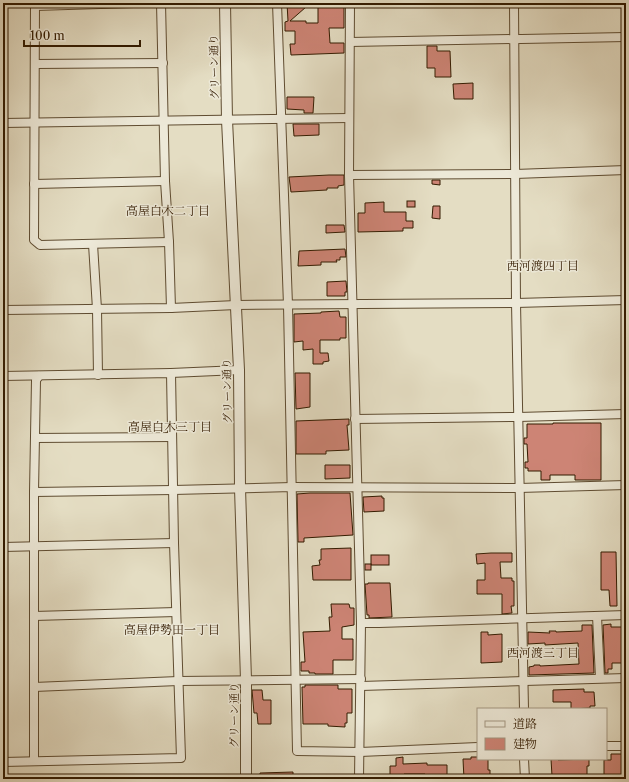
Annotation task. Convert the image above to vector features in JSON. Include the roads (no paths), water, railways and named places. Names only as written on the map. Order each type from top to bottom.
[{"type":"street","points":[[134,3],[35,4],[34,240],[40,245],[169,242]]},
{"type":"street","points":[[161,3],[163,121],[171,308]]},
{"type":"street","name":"グリーン通り","points":[[225,3],[227,120],[239,370],[240,488],[246,680],[246,779]]},
{"type":"street","points":[[277,3],[288,305],[297,751],[360,752],[477,747]]},
{"type":"street","points":[[350,3],[349,175],[361,623],[360,779]]},
{"type":"street","points":[[514,3],[513,40],[516,303],[524,708]]},
{"type":"street","points":[[350,42],[626,37]]},
{"type":"street","points":[[35,64],[163,63]]},
{"type":"street","points":[[3,123],[349,118]]},
{"type":"street","points":[[349,175],[515,174],[626,170]]},
{"type":"street","points":[[34,184],[165,181]]},
{"type":"street","points":[[93,244],[97,309],[98,375]]},
{"type":"street","points":[[3,310],[171,308],[236,305],[516,303],[626,300]]},
{"type":"street","points":[[3,376],[98,375],[239,370]]},
{"type":"street","points":[[3,762],[181,758],[174,543],[171,373]]},
{"type":"street","points":[[34,761],[34,492],[36,380],[39,376]]},
{"type":"street","points":[[355,419],[626,414]]},
{"type":"street","points":[[35,438],[172,437]]},
{"type":"street","points":[[34,492],[292,487],[519,488],[626,485]]},
{"type":"street","points":[[3,547],[174,543]]},
{"type":"street","points":[[34,616],[176,612]]},
{"type":"street","points":[[361,623],[626,615]]},
{"type":"street","points":[[597,616],[600,678]]},
{"type":"street","points":[[34,687],[178,681],[296,680],[361,683],[626,678]]},
{"type":"street","points":[[607,746],[626,746]]},
{"type":"street","points":[[524,760],[524,779]]},
{"type":"district","name":"高屋白木二丁目","points":[[168,210]]},
{"type":"district","name":"西河渡四丁目","points":[[543,265]]},
{"type":"district","name":"高屋白木三丁目","points":[[170,426]]},
{"type":"district","name":"高屋伊勢田一丁目","points":[[172,629]]},
{"type":"district","name":"西河渡三丁目","points":[[543,652]]}]
